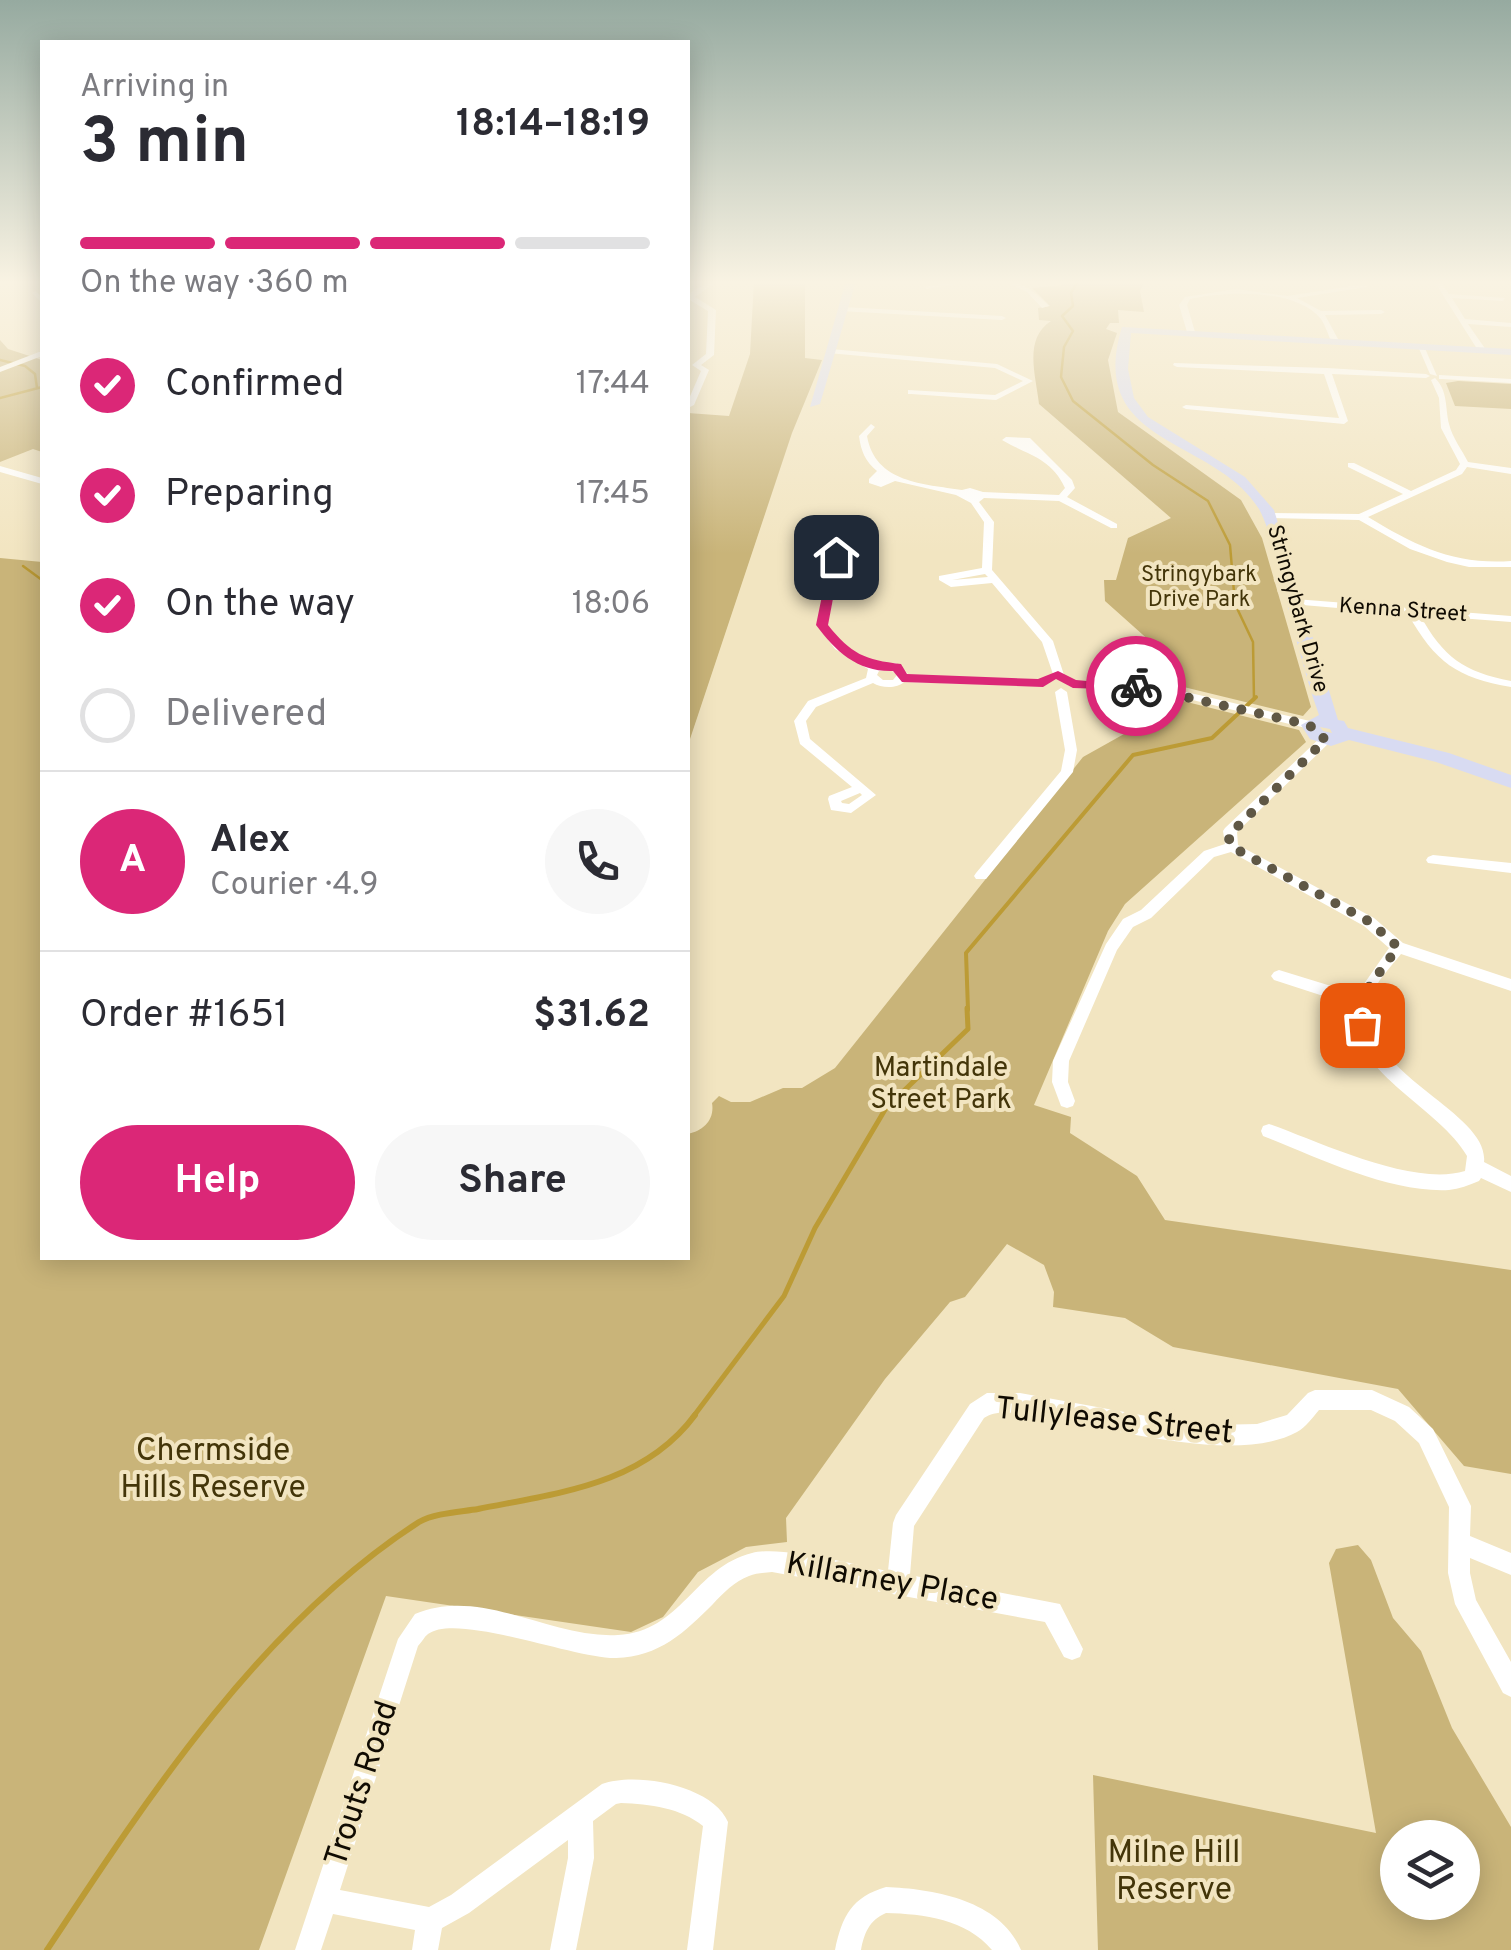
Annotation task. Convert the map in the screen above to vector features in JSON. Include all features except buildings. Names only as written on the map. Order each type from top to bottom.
[{"type":"street","points":[[690,405],[705,372]]},
{"type":"street","points":[[814,404],[824,372]]},
{"type":"street","points":[[911,392],[996,398],[1028,382],[1009,372]]},
{"type":"street","name":"Stringybark Drive","points":[[1120,372],[1125,398],[1172,440],[1242,484],[1270,516],[1333,731]]},
{"type":"street","points":[[1186,407],[1344,421],[1328,372]]},
{"type":"street","points":[[1363,372],[1511,381]]},
{"type":"street","points":[[1432,372],[1443,398],[1445,428],[1465,464]]},
{"type":"street","points":[[871,427],[862,436],[863,446],[870,462],[882,472],[872,481],[886,483],[895,478],[961,493],[962,498],[1060,498],[1114,526]]},
{"type":"street","points":[[1039,453],[1070,483],[1060,498]]},
{"type":"street","points":[[1270,516],[1361,517],[1460,472],[1465,464]]},
{"type":"street","points":[[1465,464],[1511,471]]},
{"type":"street","points":[[1352,465],[1410,494]]},
{"type":"street","points":[[0,469],[40,479]]},
{"type":"street","points":[[978,498],[989,522],[990,575],[1047,642],[1058,675],[1067,688],[1071,750],[1067,772],[981,876]]},
{"type":"street","points":[[1361,517],[1431,556],[1473,564],[1511,564]]},
{"type":"street","points":[[836,537],[837,560],[822,625],[839,647],[891,684],[902,678],[1043,683],[1067,688],[1156,688],[1310,725]]},
{"type":"street","name":"Kenna Street","points":[[1295,602],[1511,619]]},
{"type":"street","points":[[1413,613],[1443,660],[1478,677],[1511,684]]},
{"type":"street","points":[[860,788],[804,740],[800,720],[812,704],[873,673],[897,667],[902,678]]},
{"type":"street","points":[[1043,683],[1045,678],[1058,675]]},
{"type":"street","name":"Stringybark Drive","points":[[1310,725],[1333,731]]},
{"type":"street","points":[[1232,847],[1230,831],[1333,731],[1442,757],[1511,782]]},
{"type":"street","points":[[1066,1101],[1060,1082],[1062,1062],[1111,948],[1128,924],[1146,914],[1209,854],[1232,847],[1370,922],[1398,947],[1511,985]]},
{"type":"street","points":[[1433,860],[1511,868]]},
{"type":"street","points":[[1398,947],[1362,1002],[1362,1025],[1379,1058],[1460,1130],[1476,1155],[1478,1168]]},
{"type":"street","points":[[1280,976],[1362,1002]]},
{"type":"street","points":[[1268,1131],[1408,1177],[1464,1182],[1478,1168]]},
{"type":"street","points":[[1478,1168],[1511,1184]]},
{"type":"street","name":"Tullylease Street","points":[[898,1584],[902,1534],[909,1514],[977,1411],[987,1404],[1237,1438],[1302,1420],[1315,1400],[1372,1400],[1416,1425],[1434,1448],[1462,1516],[1461,1543]]},
{"type":"street","points":[[1511,1564],[1461,1543],[1459,1572],[1466,1604],[1511,1684]]},
{"type":"street","name":"Killarney Place","points":[[423,1622],[452,1618],[623,1647],[664,1634],[720,1579],[760,1561],[1052,1612],[1072,1649]]},
{"type":"street","name":"Trouts Road","points":[[308,1950],[409,1639],[423,1622]]},
{"type":"street","points":[[325,1900],[430,1920],[460,1904],[623,1790],[700,1805],[712,1813],[716,1838],[700,1950]]},
{"type":"street","points":[[562,1950],[581,1858],[581,1816]]},
{"type":"street","points":[[848,1950],[853,1928],[867,1908],[897,1900],[978,1919],[996,1931],[1008,1950]]},
{"type":"street","points":[[425,1950],[430,1920]]},
{"type":"green space","points":[[0,372],[40,372],[40,451],[33,449],[0,462]]},
{"type":"green space","points":[[744,372],[817,372],[792,433],[690,739],[690,413],[729,416]]},
{"type":"green space","name":"Stringybark Drive Park","points":[[1034,372],[1110,372],[1118,412],[1241,500],[1262,538],[1311,707],[1303,716],[1159,681],[1161,651],[1105,601],[1104,580],[1116,580],[1128,538],[1171,518],[1039,404]]},
{"type":"green space","points":[[1446,383],[1511,384],[1511,409],[1455,406]]},
{"type":"green space","points":[[0,558],[40,562],[40,1260],[690,1260],[690,1133],[707,1124],[712,1103],[719,1096],[731,1102],[750,1102],[783,1088],[802,1088],[835,1068],[1083,757],[1183,701],[1299,730],[1306,742],[1125,904],[1108,931],[1034,1105],[1071,1117],[1070,1133],[1137,1176],[1165,1220],[1511,1270],[1511,1474],[1464,1466],[1398,1389],[1173,1347],[1125,1318],[1053,1307],[1054,1292],[1044,1265],[1007,1244],[965,1297],[950,1302],[885,1379],[786,1518],[787,1542],[746,1547],[698,1572],[663,1617],[631,1632],[386,1596],[259,1950],[0,1950]]},
{"type":"green space","name":"Milne Hill Reserve","points":[[1358,1545],[1371,1560],[1393,1618],[1421,1651],[1452,1728],[1511,1827],[1511,1950],[1098,1950],[1093,1775],[1376,1833],[1329,1563],[1336,1549]]},
{"type":"waterway","points":[[32,372],[37,388]]},
{"type":"waterway","points":[[1062,372],[1073,401],[1153,465],[1208,501],[1230,545],[1235,604],[1253,642],[1254,699]]},
{"type":"waterway","points":[[0,398],[40,388]]},
{"type":"waterway","points":[[23,566],[40,579]]},
{"type":"waterway","points":[[968,1010],[966,953],[1133,755],[1212,738],[1254,699]]},
{"type":"waterway","points":[[693,1417],[784,1296],[815,1228],[886,1108],[968,1029],[967,1008]]},
{"type":"waterway","points":[[47,1950],[212,1716],[259,1661],[362,1563],[425,1519],[568,1491],[625,1471],[674,1438],[695,1415]]},
{"type":"way so far","points":[[1136,686],[1310,725],[1316,735],[1326,739],[1228,836],[1232,847],[1370,922],[1398,947],[1366,991],[1360,1015],[1362,1025]]},
{"type":"route","points":[[836,557],[822,625],[839,647],[874,668],[897,667],[902,678],[1043,683],[1045,678],[1058,675],[1073,684],[1136,686]]},
{"type":"park label","name":"Martindale Street Park","points":[[941,1085]]},
{"type":"park label","name":"Chermside Hills Reserve","points":[[213,1470]]}]
